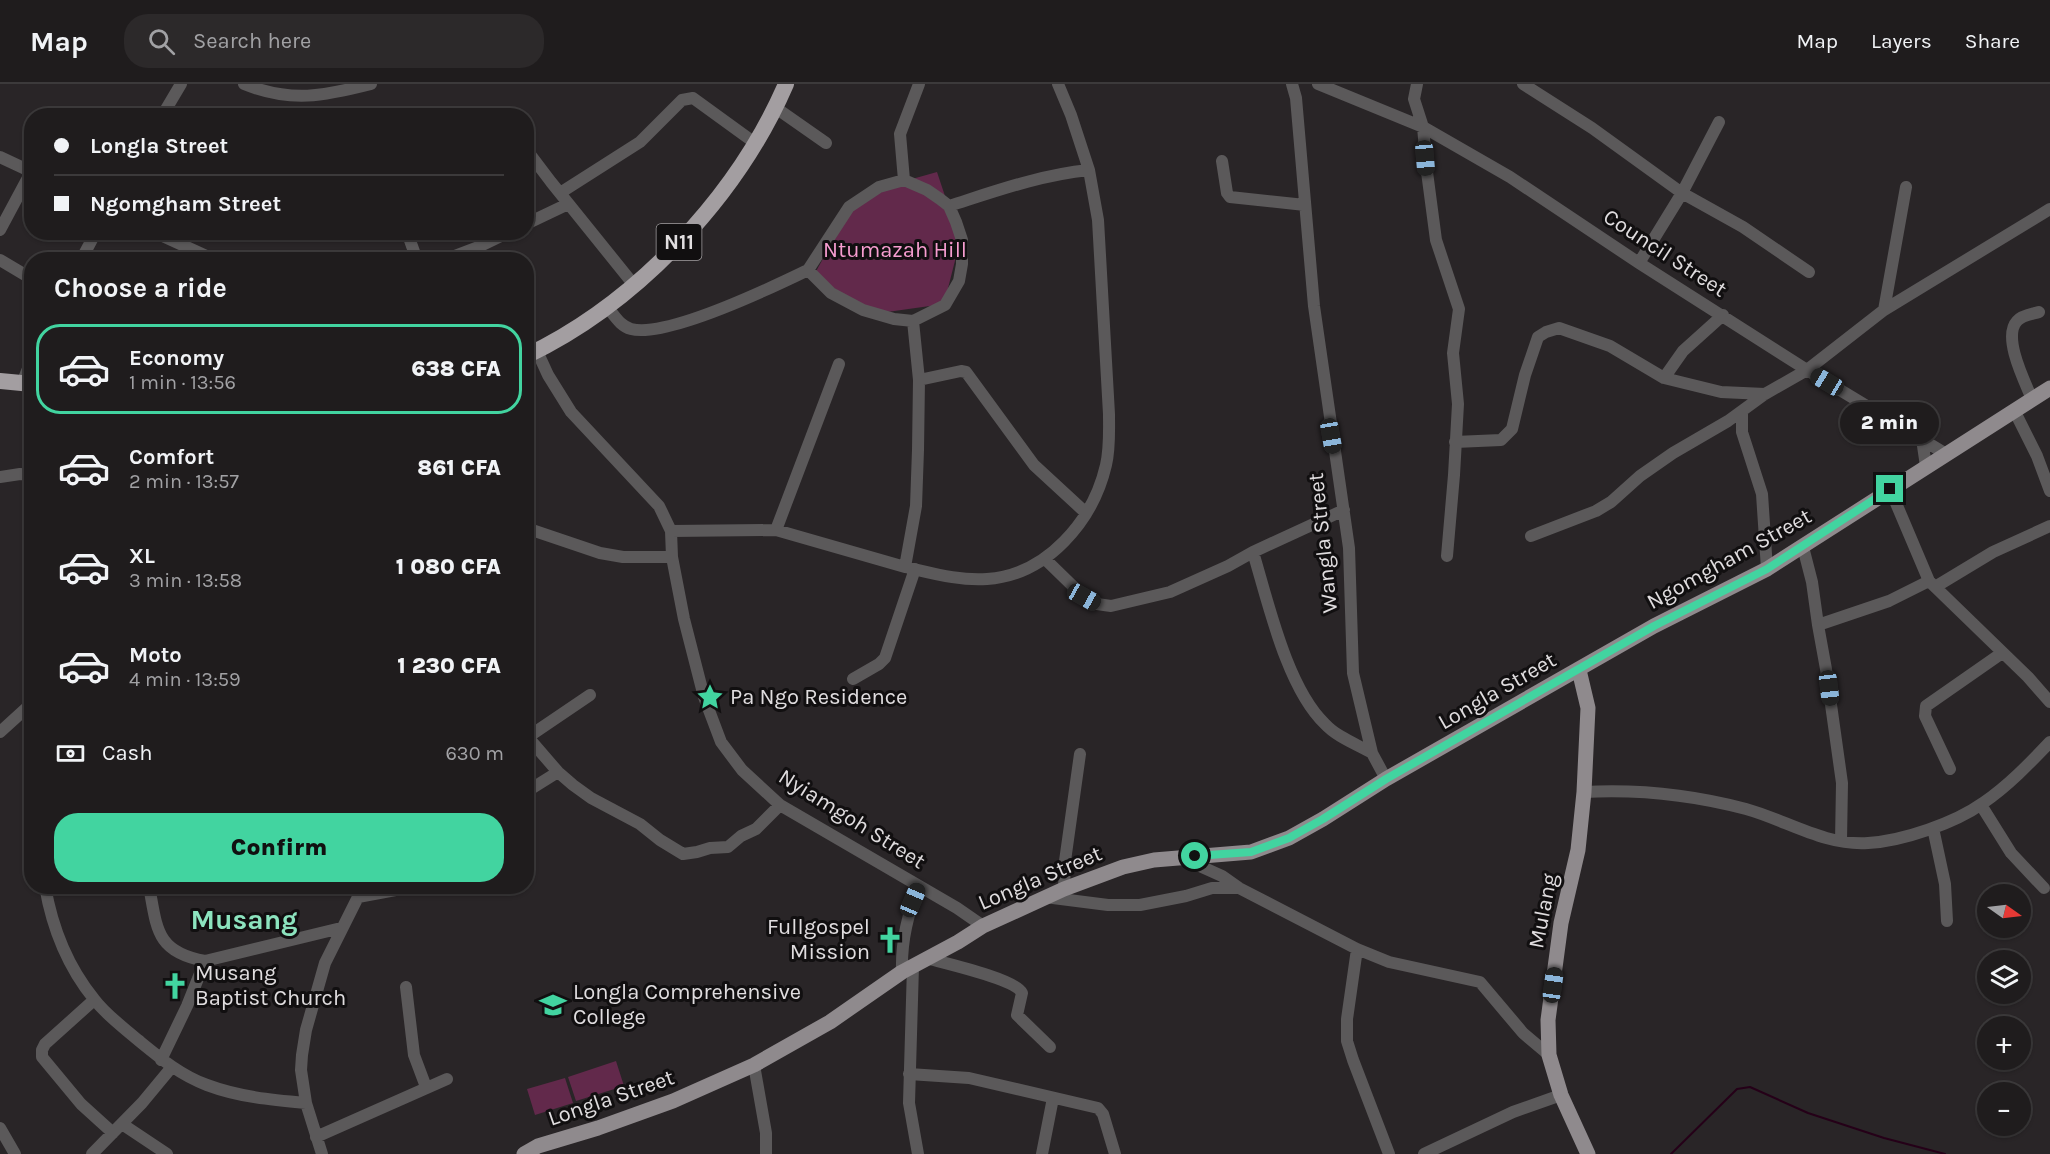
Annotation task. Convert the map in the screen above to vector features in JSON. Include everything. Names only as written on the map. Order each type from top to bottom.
[{"type":"highway","name":"N11","points":[[534,353],[608,308],[689,231],[712,205],[755,143],[776,108],[786,84]]},
{"type":"highway","points":[[0,381],[24,383]]},
{"type":"main road","name":"Ngomgham Street","points":[[1580,670],[1654,626],[1767,569],[2050,388]]},
{"type":"main road","name":"Longla Street","points":[[524,1154],[538,1146],[598,1128],[673,1101],[754,1065],[830,1022],[926,958],[983,926],[1064,889],[1123,867],[1154,860],[1256,851],[1289,838],[1386,779],[1580,670]]},
{"type":"main road","name":"Mulang","points":[[1580,670],[1588,708],[1584,792],[1578,850],[1561,923],[1550,1008],[1549,1055],[1561,1095],[1588,1154]]},
{"type":"street","points":[[167,108],[182,84]]},
{"type":"street","points":[[244,84],[278,95],[304,97],[322,90],[371,84]]},
{"type":"street","points":[[904,180],[900,134],[919,84]]},
{"type":"street","points":[[671,531],[776,530],[910,568],[970,580],[990,579],[1017,572],[1045,559],[1065,542],[1086,513],[1103,474],[1109,441],[1107,348],[1098,220],[1089,170],[1058,84]]},
{"type":"street","name":"Wangla Street","points":[[1292,84],[1296,98],[1314,306],[1349,548],[1353,673],[1372,753],[1386,779]]},
{"type":"street","name":"Council Street","points":[[1318,84],[1423,127],[1510,177],[1639,263],[1807,370],[1946,454]]},
{"type":"street","points":[[1417,84],[1414,99],[1423,127],[1436,240],[1459,309],[1453,353],[1458,404],[1447,556]]},
{"type":"street","points":[[1523,84],[1592,128],[1683,193],[1743,228],[1809,272]]},
{"type":"street","points":[[560,193],[640,142],[682,100],[688,98],[693,98],[755,143]]},
{"type":"street","points":[[776,108],[826,143]]},
{"type":"street","points":[[1639,263],[1683,193],[1719,122]]},
{"type":"street","points":[[0,157],[24,169]]},
{"type":"street","points":[[534,159],[634,285]]},
{"type":"street","points":[[1222,161],[1227,193],[1230,198],[1305,205]]},
{"type":"street","points":[[949,207],[1031,180],[1059,173],[1089,170]]},
{"type":"street","points":[[608,308],[621,324],[630,329],[644,330],[679,323],[760,293],[808,270],[849,207],[879,187],[904,180],[927,190],[949,207],[962,240],[959,281],[945,305],[913,321],[894,319],[863,310],[831,293],[808,270]]},
{"type":"street","points":[[0,230],[24,185]]},
{"type":"street","points":[[1884,310],[1906,187]]},
{"type":"street","points":[[534,220],[568,204]]},
{"type":"street","points":[[1531,536],[1596,511],[1611,502],[1640,476],[1665,459],[1728,421],[1765,394],[1807,370],[1884,310],[2050,209]]},
{"type":"street","points":[[171,240],[198,252]]},
{"type":"street","points":[[465,252],[492,240]]},
{"type":"street","points":[[0,260],[24,274]]},
{"type":"street","points":[[2032,399],[2017,366],[2013,348],[2013,328],[2015,322],[2020,318],[2039,312]]},
{"type":"street","points":[[1664,378],[1683,351],[1723,315]]},
{"type":"street","points":[[853,679],[885,658],[910,568],[916,506],[919,380],[913,321]]},
{"type":"street","points":[[1455,442],[1501,440],[1512,429],[1538,337],[1559,328],[1610,346],[1664,378],[1721,392],[1765,394]]},
{"type":"street","name":"Nyiamgoh Street","points":[[534,357],[571,412],[659,506],[671,531],[672,557],[684,619],[711,719],[721,741],[742,770],[780,805],[983,926]]},
{"type":"street","points":[[776,530],[839,364]]},
{"type":"street","points":[[919,380],[961,371],[966,372],[1034,465],[1086,513]]},
{"type":"street","points":[[2014,410],[2037,456],[2050,491]]},
{"type":"street","points":[[1742,411],[1742,432],[1762,494],[1767,569]]},
{"type":"street","points":[[1728,421],[1742,432]]},
{"type":"street","points":[[1922,439],[1926,466]]},
{"type":"street","points":[[0,477],[24,474]]},
{"type":"street","points":[[1890,489],[1932,584],[2028,677],[2050,702]]},
{"type":"street","points":[[1045,559],[1084,597],[1097,604],[1111,606],[1170,592],[1344,510]]},
{"type":"street","points":[[1818,625],[1932,584],[1993,552],[2050,526]]},
{"type":"street","points":[[534,531],[600,553],[623,557],[672,557]]},
{"type":"street","points":[[1803,547],[1812,582],[1827,669],[1842,783],[1841,841]]},
{"type":"street","points":[[1253,552],[1291,672],[1315,714],[1326,726],[1372,753]]},
{"type":"street","points":[[1950,769],[1925,716],[1926,706],[2002,653]]},
{"type":"street","points":[[534,731],[590,695]]},
{"type":"street","points":[[0,732],[24,710]]},
{"type":"street","points":[[1584,792],[1613,790],[1674,794],[1748,810],[1799,830],[1841,841],[1867,844],[1933,828],[1981,805],[2005,787],[2050,742]]},
{"type":"street","points":[[534,744],[558,772],[591,798],[640,824],[682,854],[728,847],[741,836],[756,829],[780,805]]},
{"type":"street","points":[[1064,889],[1067,838],[1080,754]]},
{"type":"street","points":[[534,787],[558,772]]},
{"type":"street","points":[[1981,805],[2011,854],[2044,888]]},
{"type":"street","points":[[1933,828],[1945,884],[1947,921]]},
{"type":"street","points":[[1180,858],[1222,876],[1239,888],[1357,949],[1389,962],[1480,982],[1523,1033],[1549,1055]]},
{"type":"street","points":[[918,1154],[909,1103],[908,969],[903,941],[905,926],[919,886]]},
{"type":"street","points":[[1045,897],[1097,904],[1140,905],[1186,896],[1212,888],[1239,888]]},
{"type":"street","points":[[46,894],[55,929],[76,973],[94,1000],[161,1060],[171,1068],[206,1085],[234,1094],[306,1103]]},
{"type":"street","points":[[150,894],[155,922],[167,945],[174,952],[205,961],[341,928]]},
{"type":"street","points":[[322,1154],[306,1103],[301,1070],[306,1030],[325,963],[358,894]]},
{"type":"street","points":[[1357,949],[1347,1019],[1347,1041],[1389,1154]]},
{"type":"street","points":[[926,958],[979,972],[1018,987],[1022,993],[1017,1015],[1050,1047]]},
{"type":"street","points":[[161,1060],[188,1006],[205,961]]},
{"type":"street","points":[[406,987],[414,1055],[426,1087]]},
{"type":"street","points":[[94,1000],[45,1044],[42,1057],[81,1104],[117,1129],[167,1154]]},
{"type":"street","points":[[754,1065],[766,1133],[766,1154]]},
{"type":"street","points":[[92,1154],[171,1068]]},
{"type":"street","points":[[909,1074],[969,1078],[1101,1110],[1115,1154]]},
{"type":"street","points":[[316,1137],[447,1079]]},
{"type":"street","points":[[1424,1154],[1513,1112],[1561,1095]]},
{"type":"street","points":[[1042,1154],[1053,1098]]},
{"type":"street","points":[[0,1128],[15,1154]]},
{"type":"green space","name":"Ntumazah Hill","points":[[937,172],[960,241],[944,304],[873,314],[814,275],[852,206],[880,188]]},
{"type":"green space","points":[[616,1061],[624,1086],[576,1101],[568,1077]]},
{"type":"green space","points":[[565,1078],[573,1103],[535,1115],[527,1089]]},
{"type":"waterway","points":[[1671,1154],[1737,1089],[1750,1087],[1808,1113],[1884,1138],[1945,1154]]},
{"type":"place","name":"Pa Ngo Residence","points":[[710,697]]},
{"type":"place","name":"Fullgospel Mission","points":[[890,940]]},
{"type":"place","name":"Musang Baptist Church","points":[[175,986]]},
{"type":"place","name":"Longla Comprehensive College","points":[[553,1005]]},
{"type":"district","name":"Musang","points":[[244,919]]},
{"type":"route","points":[[1195,856],[1251,852],[1289,838],[1386,779],[1654,626],[1767,569],[1890,489]]}]
